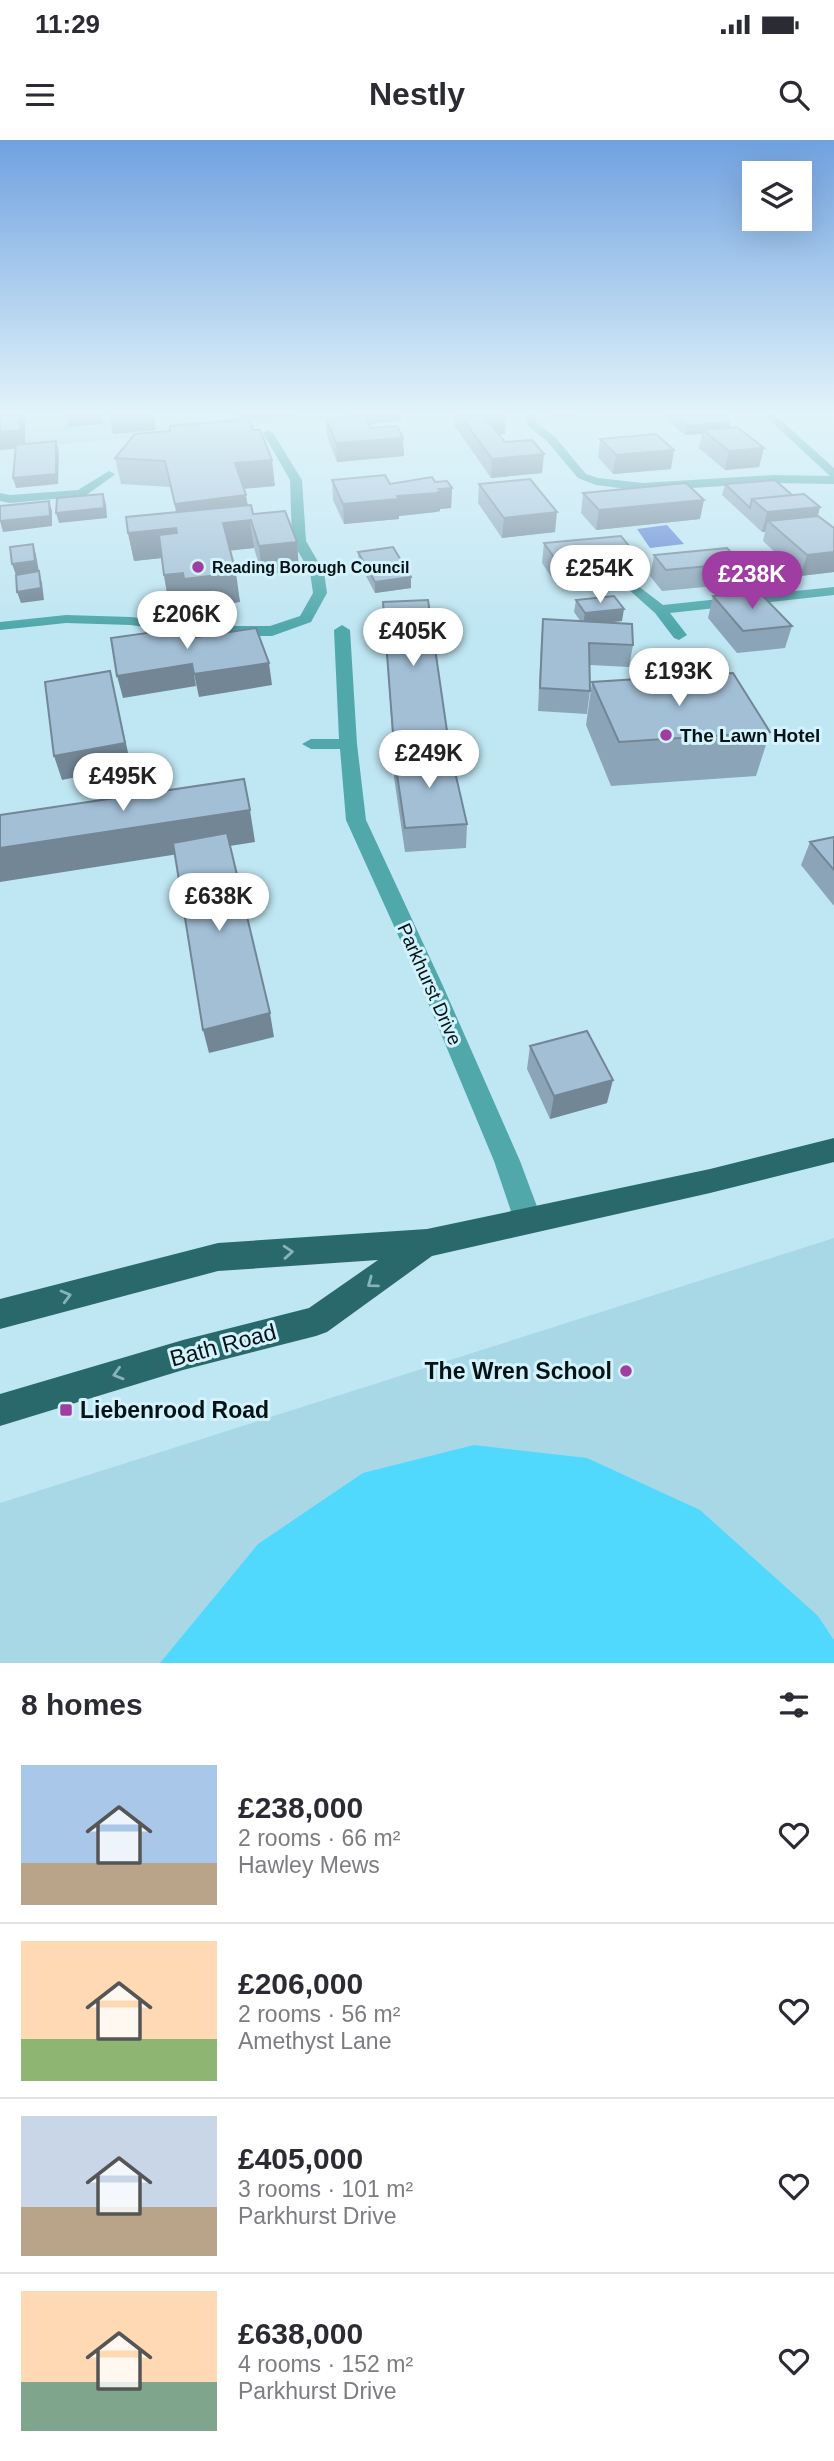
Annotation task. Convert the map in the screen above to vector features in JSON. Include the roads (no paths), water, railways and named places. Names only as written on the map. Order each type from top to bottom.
[{"type":"main road","name":"Bath Road","points":[[0,1314],[218,1257],[427,1243],[710,1181],[834,1150]]},
{"type":"main road","name":"Bath Road","points":[[0,1410],[184,1355],[316,1321],[427,1243]]},
{"type":"street","points":[[0,497],[10,499],[81,493],[93,485]]},
{"type":"street","points":[[0,626],[66,619],[131,621],[203,631],[272,631],[306,620],[320,593],[317,572],[299,541],[296,485]]},
{"type":"street","points":[[628,485],[674,485]]},
{"type":"street","points":[[633,586],[660,610],[679,635]]},
{"type":"street","points":[[660,610],[834,591]]},
{"type":"street","name":"Parkhurst Drive","points":[[342,630],[348,744],[356,820],[443,1011],[507,1161],[528,1220]]},
{"type":"street","points":[[310,744],[348,744]]},
{"type":"place","name":"Reading Borough Council","points":[[198,567]]},
{"type":"place","name":"The Lawn Hotel","points":[[666,735]]},
{"type":"place","name":"The Wren School","points":[[626,1371]]},
{"type":"place","name":"Liebenrood Road","points":[[66,1410]]}]
